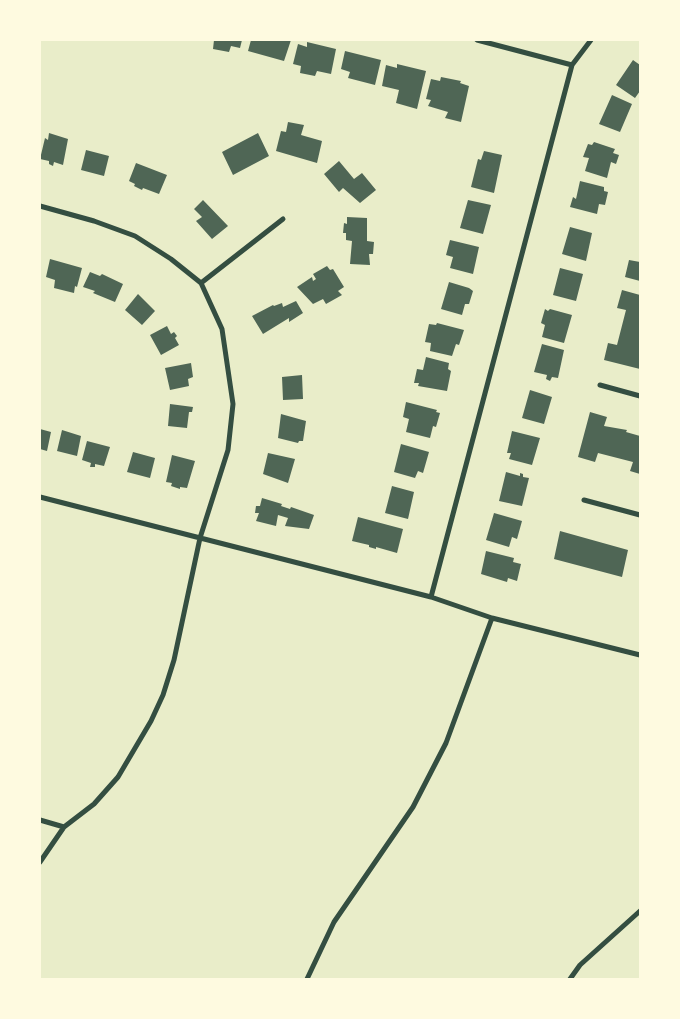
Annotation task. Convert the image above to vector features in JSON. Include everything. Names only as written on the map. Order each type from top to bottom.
[{"type":"street","points":[[477,40],[572,65]]},
{"type":"street","points":[[431,597],[572,65],[591,40]]},
{"type":"street","points":[[40,206],[94,221],[135,236],[171,259],[201,283],[222,329],[233,404],[228,450],[200,538],[174,660],[163,695],[151,720],[118,777],[94,804],[64,827],[40,862]]},
{"type":"street","points":[[201,283],[283,218]]},
{"type":"street","points":[[600,385],[640,396]]},
{"type":"street","points":[[40,496],[431,597],[492,618],[640,655]]},
{"type":"street","points":[[584,500],[640,516]]},
{"type":"street","points":[[307,979],[334,922],[417,799],[446,742],[492,618]]},
{"type":"street","points":[[40,820],[64,827]]},
{"type":"street","points":[[570,979],[580,965],[640,911]]},
{"type":"building","points":[[214,40],[242,40],[240,48],[231,46],[229,52],[213,49]]},
{"type":"building","points":[[251,40],[291,40],[284,61],[248,51]]},
{"type":"building","points":[[307,42],[336,49],[331,74],[317,71],[315,76],[300,73],[301,66],[293,64],[298,44],[307,47]]},
{"type":"building","points":[[345,51],[381,60],[375,85],[348,78],[350,72],[341,69]]},
{"type":"building","points":[[633,60],[640,65],[640,91],[635,98],[616,85]]},
{"type":"building","points":[[397,64],[426,71],[417,109],[396,103],[399,90],[382,86],[386,65],[397,68]]},
{"type":"building","points":[[441,77],[461,81],[460,83],[469,86],[461,122],[445,118],[448,112],[428,106],[431,100],[426,99],[431,79],[440,81]]},
{"type":"building","points":[[612,95],[632,104],[620,132],[599,124]]},
{"type":"building","points":[[288,122],[304,125],[301,135],[322,141],[317,163],[276,151],[281,131],[286,132]]},
{"type":"building","points":[[49,133],[68,139],[63,165],[54,162],[53,166],[49,164],[49,161],[40,159],[45,138],[48,140]]},
{"type":"building","points":[[258,133],[269,156],[233,175],[222,152]]},
{"type":"building","points":[[594,142],[615,149],[613,153],[619,155],[616,164],[611,162],[607,178],[585,171],[589,158],[583,157],[588,144],[592,145]]},
{"type":"building","points":[[86,150],[109,156],[104,176],[81,170]]},
{"type":"building","points":[[484,151],[502,155],[494,193],[471,187],[478,159],[481,160]]},
{"type":"building","points":[[339,161],[354,179],[362,173],[376,190],[360,203],[343,188],[339,192],[324,174]]},
{"type":"building","points":[[136,163],[167,175],[159,194],[143,188],[142,190],[129,181]]},
{"type":"building","points":[[580,181],[604,187],[604,191],[608,192],[605,205],[599,204],[597,214],[570,207],[573,197],[576,199]]},
{"type":"building","points":[[203,200],[228,226],[212,239],[196,221],[202,217],[194,209]]},
{"type":"building","points":[[468,200],[491,205],[483,234],[460,228]]},
{"type":"building","points":[[347,217],[367,218],[367,241],[374,242],[373,254],[369,254],[370,265],[350,264],[352,241],[346,240],[346,233],[343,233],[344,223],[347,224]]},
{"type":"building","points":[[570,227],[592,233],[586,261],[562,254]]},
{"type":"building","points":[[450,240],[479,247],[473,274],[450,268],[453,257],[446,255]]},
{"type":"building","points":[[50,259],[82,268],[74,293],[54,288],[55,280],[46,277]]},
{"type":"building","points":[[629,260],[640,262],[640,281],[625,277]]},
{"type":"building","points":[[327,266],[330,270],[333,269],[344,287],[338,291],[342,295],[326,304],[323,299],[313,304],[297,287],[312,277],[313,281],[316,279],[313,274]]},
{"type":"building","points":[[560,268],[583,274],[576,301],[553,295]]},
{"type":"building","points":[[90,272],[100,276],[102,274],[123,284],[115,302],[83,287]]},
{"type":"building","points":[[449,282],[473,291],[469,304],[465,304],[462,315],[441,309]]},
{"type":"building","points":[[622,290],[640,295],[640,369],[604,360],[608,343],[617,345],[626,310],[617,308]]},
{"type":"building","points":[[138,294],[155,311],[142,325],[125,310]]},
{"type":"building","points":[[296,301],[303,313],[289,322],[289,318],[263,334],[252,316],[273,305],[282,303],[283,307]]},
{"type":"building","points":[[545,309],[572,315],[564,343],[542,337],[545,325],[541,323]]},
{"type":"building","points":[[437,323],[464,330],[459,345],[456,344],[452,356],[430,351],[431,343],[425,342],[429,324],[436,325]]},
{"type":"building","points":[[167,326],[171,334],[174,332],[177,336],[175,338],[179,345],[161,355],[150,335]]},
{"type":"building","points":[[542,344],[564,350],[558,378],[552,377],[550,381],[546,379],[547,375],[534,372]]},
{"type":"building","points":[[426,357],[449,363],[448,369],[451,371],[447,391],[418,386],[419,383],[414,383],[417,369],[423,370]]},
{"type":"building","points":[[191,363],[193,377],[188,379],[189,386],[170,390],[165,368]]},
{"type":"building","points":[[302,375],[303,399],[283,400],[282,377]]},
{"type":"building","points":[[530,390],[552,397],[544,424],[522,418]]},
{"type":"building","points":[[406,402],[437,410],[436,412],[440,413],[436,427],[433,426],[430,438],[406,432],[409,419],[403,417]]},
{"type":"building","points":[[170,404],[193,407],[192,412],[189,412],[187,428],[168,426]]},
{"type":"building","points":[[590,412],[607,417],[604,426],[627,430],[626,432],[640,436],[640,474],[630,471],[633,462],[598,453],[595,462],[578,457]]},
{"type":"building","points":[[281,414],[306,421],[303,441],[298,443],[278,438]]},
{"type":"building","points":[[40,429],[51,432],[47,451],[40,449]]},
{"type":"building","points":[[62,430],[81,436],[77,456],[57,451]]},
{"type":"building","points":[[512,431],[540,438],[532,465],[509,459],[511,453],[507,453]]},
{"type":"building","points":[[87,441],[110,447],[104,466],[95,464],[95,467],[90,467],[91,463],[82,460]]},
{"type":"building","points":[[401,444],[429,452],[423,473],[418,471],[415,478],[394,472]]},
{"type":"building","points":[[133,452],[155,458],[150,478],[127,472]]},
{"type":"building","points":[[268,453],[295,459],[288,483],[263,474]]},
{"type":"building","points":[[172,455],[195,461],[187,488],[180,487],[180,489],[171,486],[172,483],[166,482]]},
{"type":"building","points":[[506,472],[520,476],[520,473],[523,474],[523,477],[529,478],[522,506],[499,501]]},
{"type":"building","points":[[392,486],[414,492],[408,519],[385,513]]},
{"type":"building","points":[[262,498],[282,504],[281,506],[290,509],[291,507],[314,515],[309,529],[285,526],[288,518],[278,515],[276,526],[256,521],[259,513],[255,513],[256,506],[260,506]]},
{"type":"building","points":[[494,513],[522,521],[517,539],[512,537],[509,547],[486,540]]},
{"type":"building","points":[[358,517],[403,529],[397,553],[376,547],[376,549],[369,547],[369,545],[352,541]]},
{"type":"building","points":[[560,531],[628,550],[622,577],[554,559]]},
{"type":"building","points":[[486,551],[514,558],[513,562],[521,564],[517,581],[508,578],[507,582],[481,574]]}]
